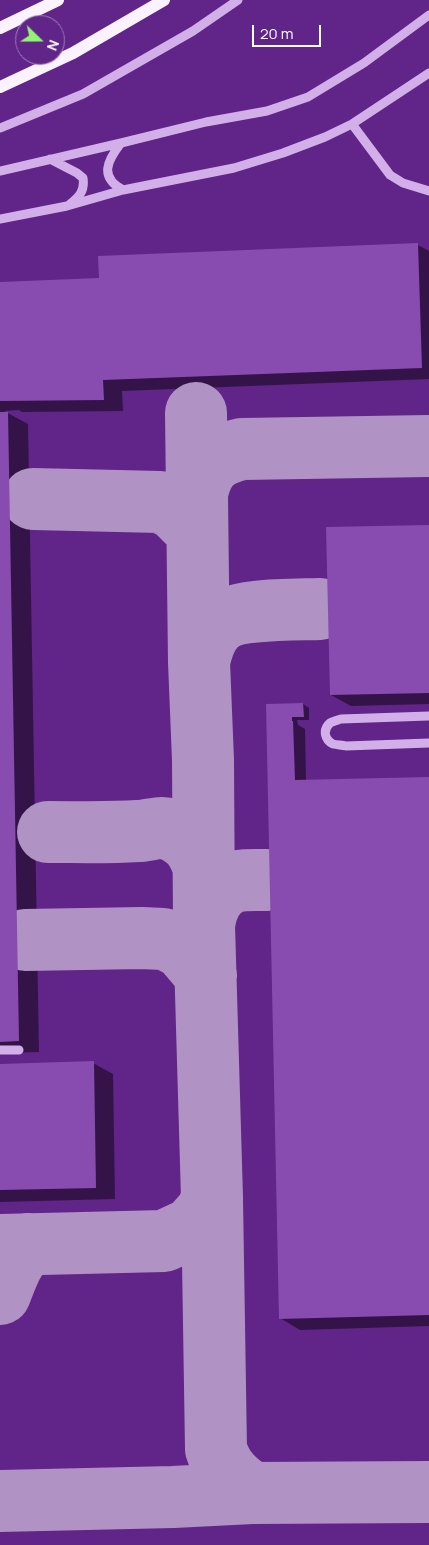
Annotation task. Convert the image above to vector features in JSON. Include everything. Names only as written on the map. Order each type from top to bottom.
[{"type":"main road","points":[[0,28],[58,0]]},
{"type":"main road","points":[[0,87],[73,53],[164,0]]},
{"type":"street","points":[[0,128],[83,94],[193,31],[238,0]]},
{"type":"street","points":[[0,171],[121,144],[206,122],[267,111],[308,97],[364,63],[429,15]]},
{"type":"street","points":[[0,219],[67,206],[124,190],[234,168],[283,153],[325,137],[352,124],[429,74]]},
{"type":"street","points":[[352,124],[390,175],[402,183],[429,191]]},
{"type":"street","points":[[121,144],[110,160],[107,173],[112,183],[124,190]]},
{"type":"street","points":[[50,159],[83,178],[84,185],[80,194],[67,206]]},
{"type":"street","points":[[429,716],[342,719],[331,722],[325,734],[327,740],[334,744],[346,746],[429,743]]},
{"type":"street","points":[[0,1050],[20,1050]]},
{"type":"building","points":[[418,243],[422,368],[103,380],[104,400],[0,401],[0,282],[99,278],[98,256]]},
{"type":"building","points":[[0,412],[8,412],[19,1041],[0,1042]]},
{"type":"building","points":[[429,525],[429,693],[330,695],[326,527]]},
{"type":"building","points":[[303,703],[304,717],[292,717],[295,780],[429,777],[429,1315],[279,1319],[266,704]]},
{"type":"building","points":[[94,1061],[96,1188],[0,1190],[0,1064]]},
{"type":"taxiway","points":[[196,413],[199,662],[203,760],[204,925],[212,1198],[216,1449],[230,1475],[252,1493]]},
{"type":"taxiway","points":[[196,498],[198,487],[210,464],[223,455],[242,449],[429,446]]},
{"type":"taxiway","points":[[33,499],[160,502],[175,509],[197,531]]},
{"type":"taxiway","points":[[199,662],[203,646],[210,632],[217,624],[226,619],[251,612],[320,609]]},
{"type":"taxiway","points":[[48,832],[116,832],[169,829],[183,836],[193,846],[197,851],[205,872]]},
{"type":"taxiway","points":[[204,925],[212,900],[225,886],[239,881],[267,880]]},
{"type":"taxiway","points":[[25,940],[163,939],[183,948],[206,975]]},
{"type":"taxiway","points":[[0,1245],[164,1241],[192,1228],[207,1211],[212,1198]]},
{"type":"taxiway","points":[[0,1294],[14,1261],[27,1244]]},
{"type":"taxiway","points":[[0,1501],[252,1493],[429,1492]]}]
